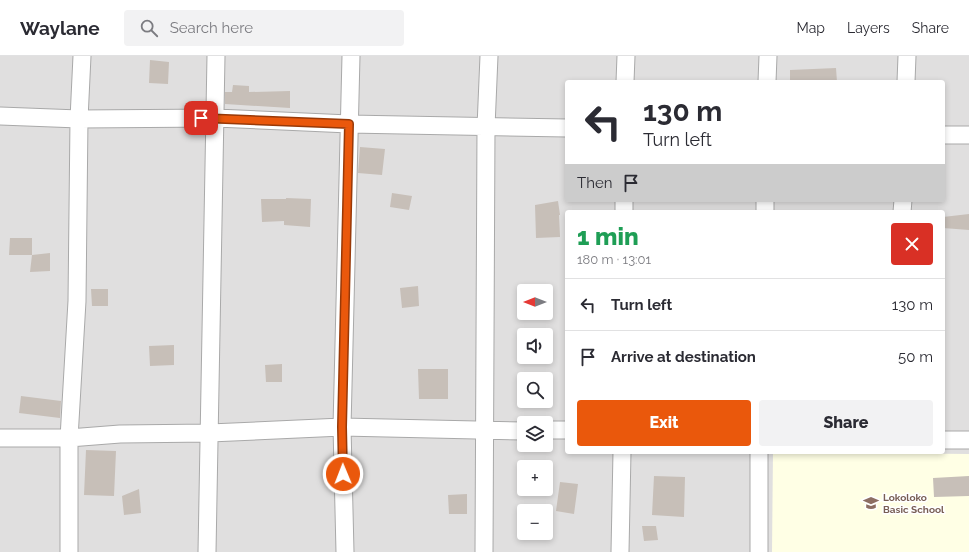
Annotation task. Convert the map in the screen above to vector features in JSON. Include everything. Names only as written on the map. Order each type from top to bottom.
[{"type":"street","points":[[69,552],[69,438],[77,301],[79,119],[82,56]]},
{"type":"street","points":[[208,552],[216,56]]},
{"type":"street","points":[[345,552],[342,427],[351,56]]},
{"type":"street","points":[[484,552],[486,127],[489,56]]},
{"type":"street","points":[[625,80],[626,56]]},
{"type":"street","points":[[767,80],[768,56]]},
{"type":"street","points":[[906,80],[907,56]]},
{"type":"street","points":[[0,116],[79,119],[216,118],[349,124],[565,128]]},
{"type":"street","points":[[945,135],[969,135]]},
{"type":"street","points":[[0,438],[69,438],[120,434],[210,433],[342,427],[517,431]]},
{"type":"street","points":[[553,430],[565,430]]},
{"type":"street","points":[[945,440],[969,440]]},
{"type":"street","points":[[620,552],[622,454]]},
{"type":"street","points":[[759,454],[759,552]]},
{"type":"shaded area","points":[[0,56],[969,56],[969,552],[0,552]]},
{"type":"shaded area","name":"Lokoloko Basic School","points":[[773,454],[969,454],[969,552],[772,552]]},
{"type":"building","points":[[150,60],[169,62],[168,84],[149,83]]},
{"type":"building","points":[[836,68],[837,80],[790,80],[790,70]]},
{"type":"building","points":[[233,85],[249,86],[249,92],[290,91],[290,108],[225,104],[225,92],[232,92]]},
{"type":"building","points":[[360,147],[385,149],[382,175],[358,173]]},
{"type":"building","points":[[392,193],[412,196],[409,210],[390,207]]},
{"type":"building","points":[[261,199],[311,199],[310,227],[284,225],[284,221],[262,222]]},
{"type":"building","points":[[558,201],[560,215],[560,237],[536,238],[535,205]]},
{"type":"building","points":[[969,214],[969,230],[945,228],[945,217]]},
{"type":"building","points":[[10,238],[32,238],[32,255],[9,255]]},
{"type":"building","points":[[50,253],[50,271],[30,272],[32,255]]},
{"type":"building","points":[[418,286],[419,306],[402,308],[400,288]]},
{"type":"building","points":[[91,289],[108,289],[108,306],[92,306]]},
{"type":"building","points":[[174,345],[174,365],[150,366],[149,346]]},
{"type":"building","points":[[282,364],[282,382],[266,382],[265,365]]},
{"type":"building","points":[[418,369],[448,369],[448,399],[419,399]]},
{"type":"building","points":[[21,396],[61,401],[60,418],[19,413]]},
{"type":"building","points":[[86,450],[116,451],[114,496],[84,495]]},
{"type":"building","points":[[654,476],[685,477],[684,517],[652,515]]},
{"type":"building","points":[[969,476],[969,496],[934,497],[933,478]]},
{"type":"building","points":[[560,482],[578,484],[574,514],[556,511]]},
{"type":"building","points":[[139,489],[141,513],[124,515],[122,496]]},
{"type":"building","points":[[467,494],[467,514],[449,514],[448,495]]},
{"type":"building","points":[[642,526],[656,526],[658,540],[644,541]]},
{"type":"place","name":"Lokoloko Basic School","points":[[871,503]]},
{"type":"route","points":[[201,118],[349,124],[342,427],[343,474]]}]
